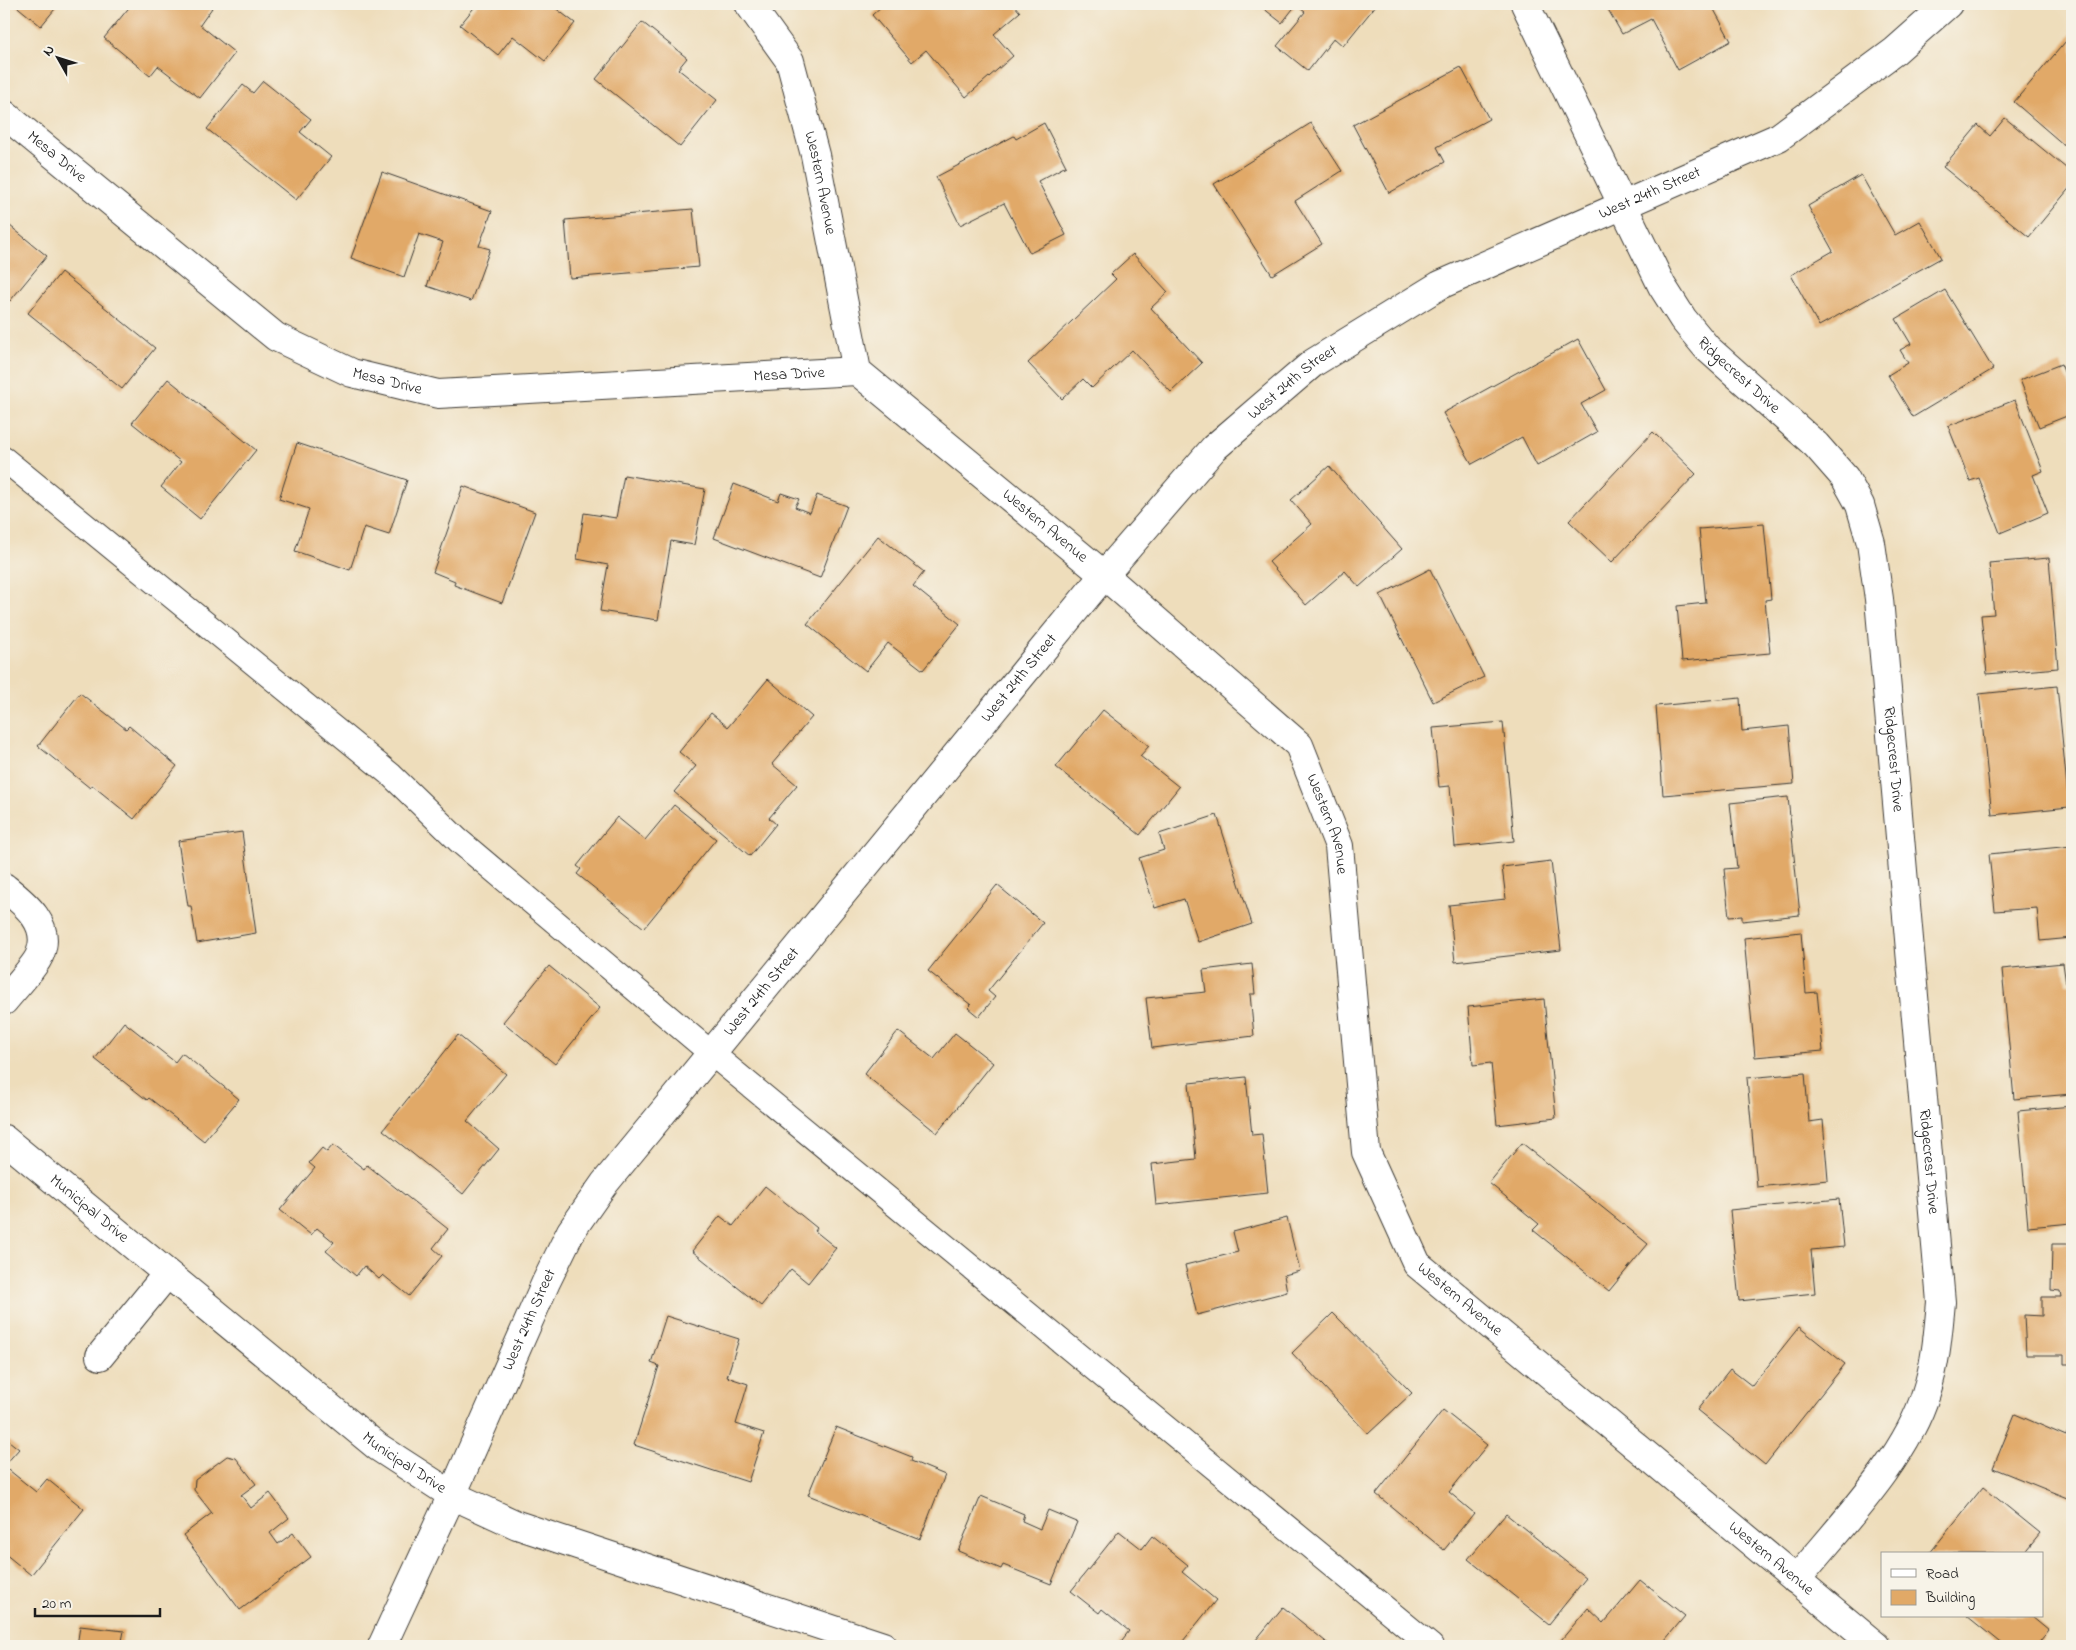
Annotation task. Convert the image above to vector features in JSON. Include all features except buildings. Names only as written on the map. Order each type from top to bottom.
[{"type":"street","name":"Western Avenue","points":[[749,4],[790,61],[815,155],[857,372],[1104,575],[1300,745],[1338,846],[1366,1152],[1417,1264],[1876,1646]]},
{"type":"street","name":"Ridgecrest Drive","points":[[1525,4],[1662,286],[1683,319],[1707,348],[1816,445],[1845,478],[1860,505],[1872,543],[1879,599],[1941,1302],[1937,1348],[1926,1394],[1908,1434],[1884,1472],[1796,1580]]},
{"type":"street","name":"West 24th Street","points":[[382,1646],[452,1495],[546,1282],[571,1231],[604,1184],[711,1053],[1104,575],[1214,448],[1313,363],[1440,285],[1779,137],[1895,51],[1948,4]]},
{"type":"street","name":"Mesa Drive","points":[[4,114],[276,337],[352,373],[438,394],[857,372]]},
{"type":"street","points":[[4,887],[25,904],[37,919],[44,935],[40,955],[4,1000]]},
{"type":"street","name":"Municipal Drive","points":[[4,1140],[378,1447],[452,1495],[517,1525],[883,1646]]},
{"type":"street","points":[[100,1356],[167,1274]]},
{"type":"lane","points":[[4,459],[391,775],[458,840],[711,1053],[1431,1646]]}]
